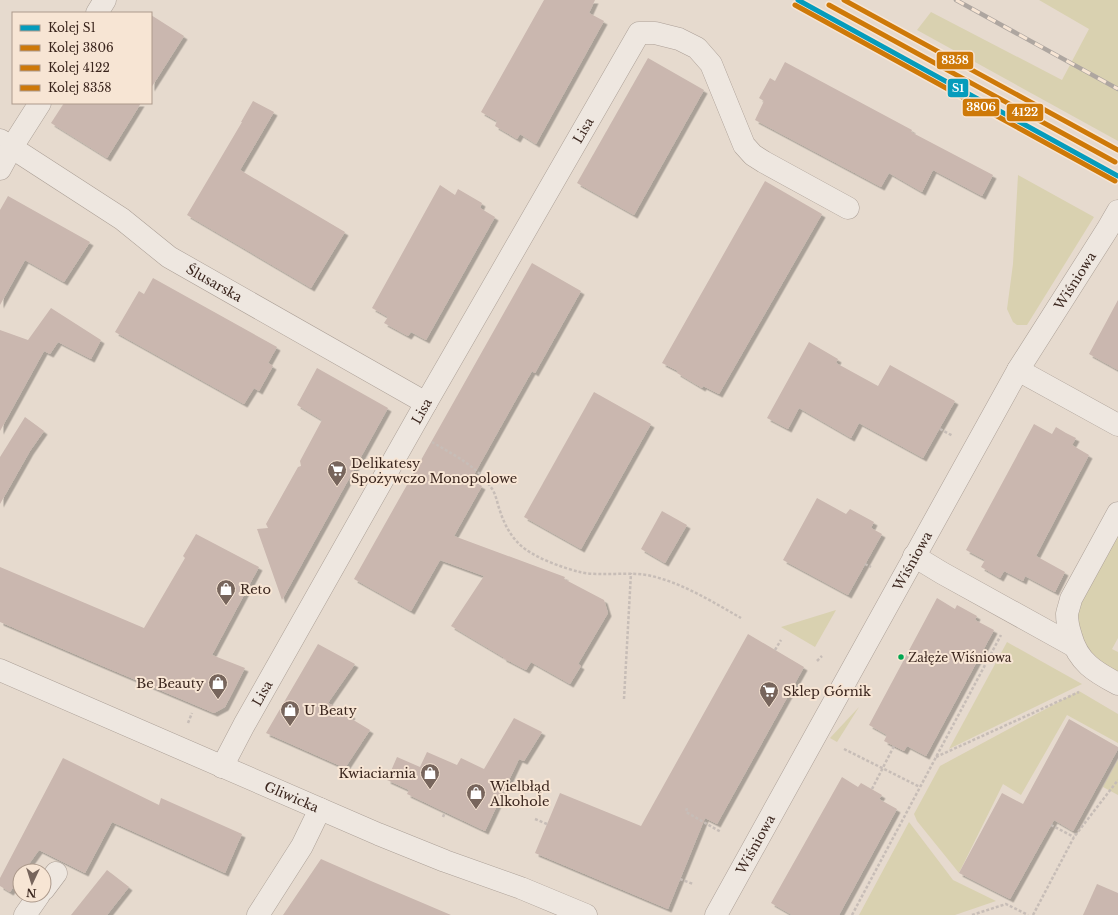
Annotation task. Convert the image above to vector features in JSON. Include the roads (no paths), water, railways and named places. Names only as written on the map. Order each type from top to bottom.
[{"type":"street","points":[[98,12],[105,0]]},
{"type":"street","name":"Lisa","points":[[222,767],[240,732],[426,403],[639,33],[655,32],[679,38],[697,48],[711,64],[744,145],[753,155],[848,208]]},
{"type":"street","points":[[0,169],[6,143],[39,104]]},
{"type":"street","name":"Ślusarska","points":[[6,143],[122,219],[169,257],[426,403]]},
{"type":"street","name":"Wiśniowa","points":[[716,915],[1018,370],[1118,212]]},
{"type":"street","points":[[1018,370],[1118,425]]},
{"type":"street","points":[[1113,681],[1095,671],[1083,660],[1074,646],[1069,630],[1067,615],[1071,599],[1118,513]]},
{"type":"street","points":[[914,556],[1074,646]]},
{"type":"street","name":"Gliwicka","points":[[0,670],[378,834],[445,861],[521,888],[586,915]]},
{"type":"street","points":[[258,915],[302,846],[320,809]]},
{"type":"street","points":[[25,915],[33,903]]},
{"type":"railway","points":[[956,0],[1118,89]]},
{"type":"rail line","name":"S1","points":[[798,0],[1118,176]]},
{"type":"rail line","name":"8358","points":[[844,0],[1118,150]]},
{"type":"rail line","name":"3806","points":[[795,5],[1115,181]]},
{"type":"rail line","name":"4122","points":[[829,5],[1115,162]]},
{"type":"place","name":"Delikatesy Spożywczo Monopolowe","points":[[337,487]]},
{"type":"place","name":"Reto","points":[[226,606]]},
{"type":"place","name":"Załęże Wiśniowa","points":[[901,657]]},
{"type":"place","name":"Be Beauty","points":[[218,700]]},
{"type":"place","name":"Sklep Górnik","points":[[769,708]]},
{"type":"place","name":"U Beaty","points":[[290,727]]},
{"type":"place","name":"Kwiaciarnia","points":[[430,790]]},
{"type":"place","name":"Wielbłąd Alkohole","points":[[476,810]]}]
